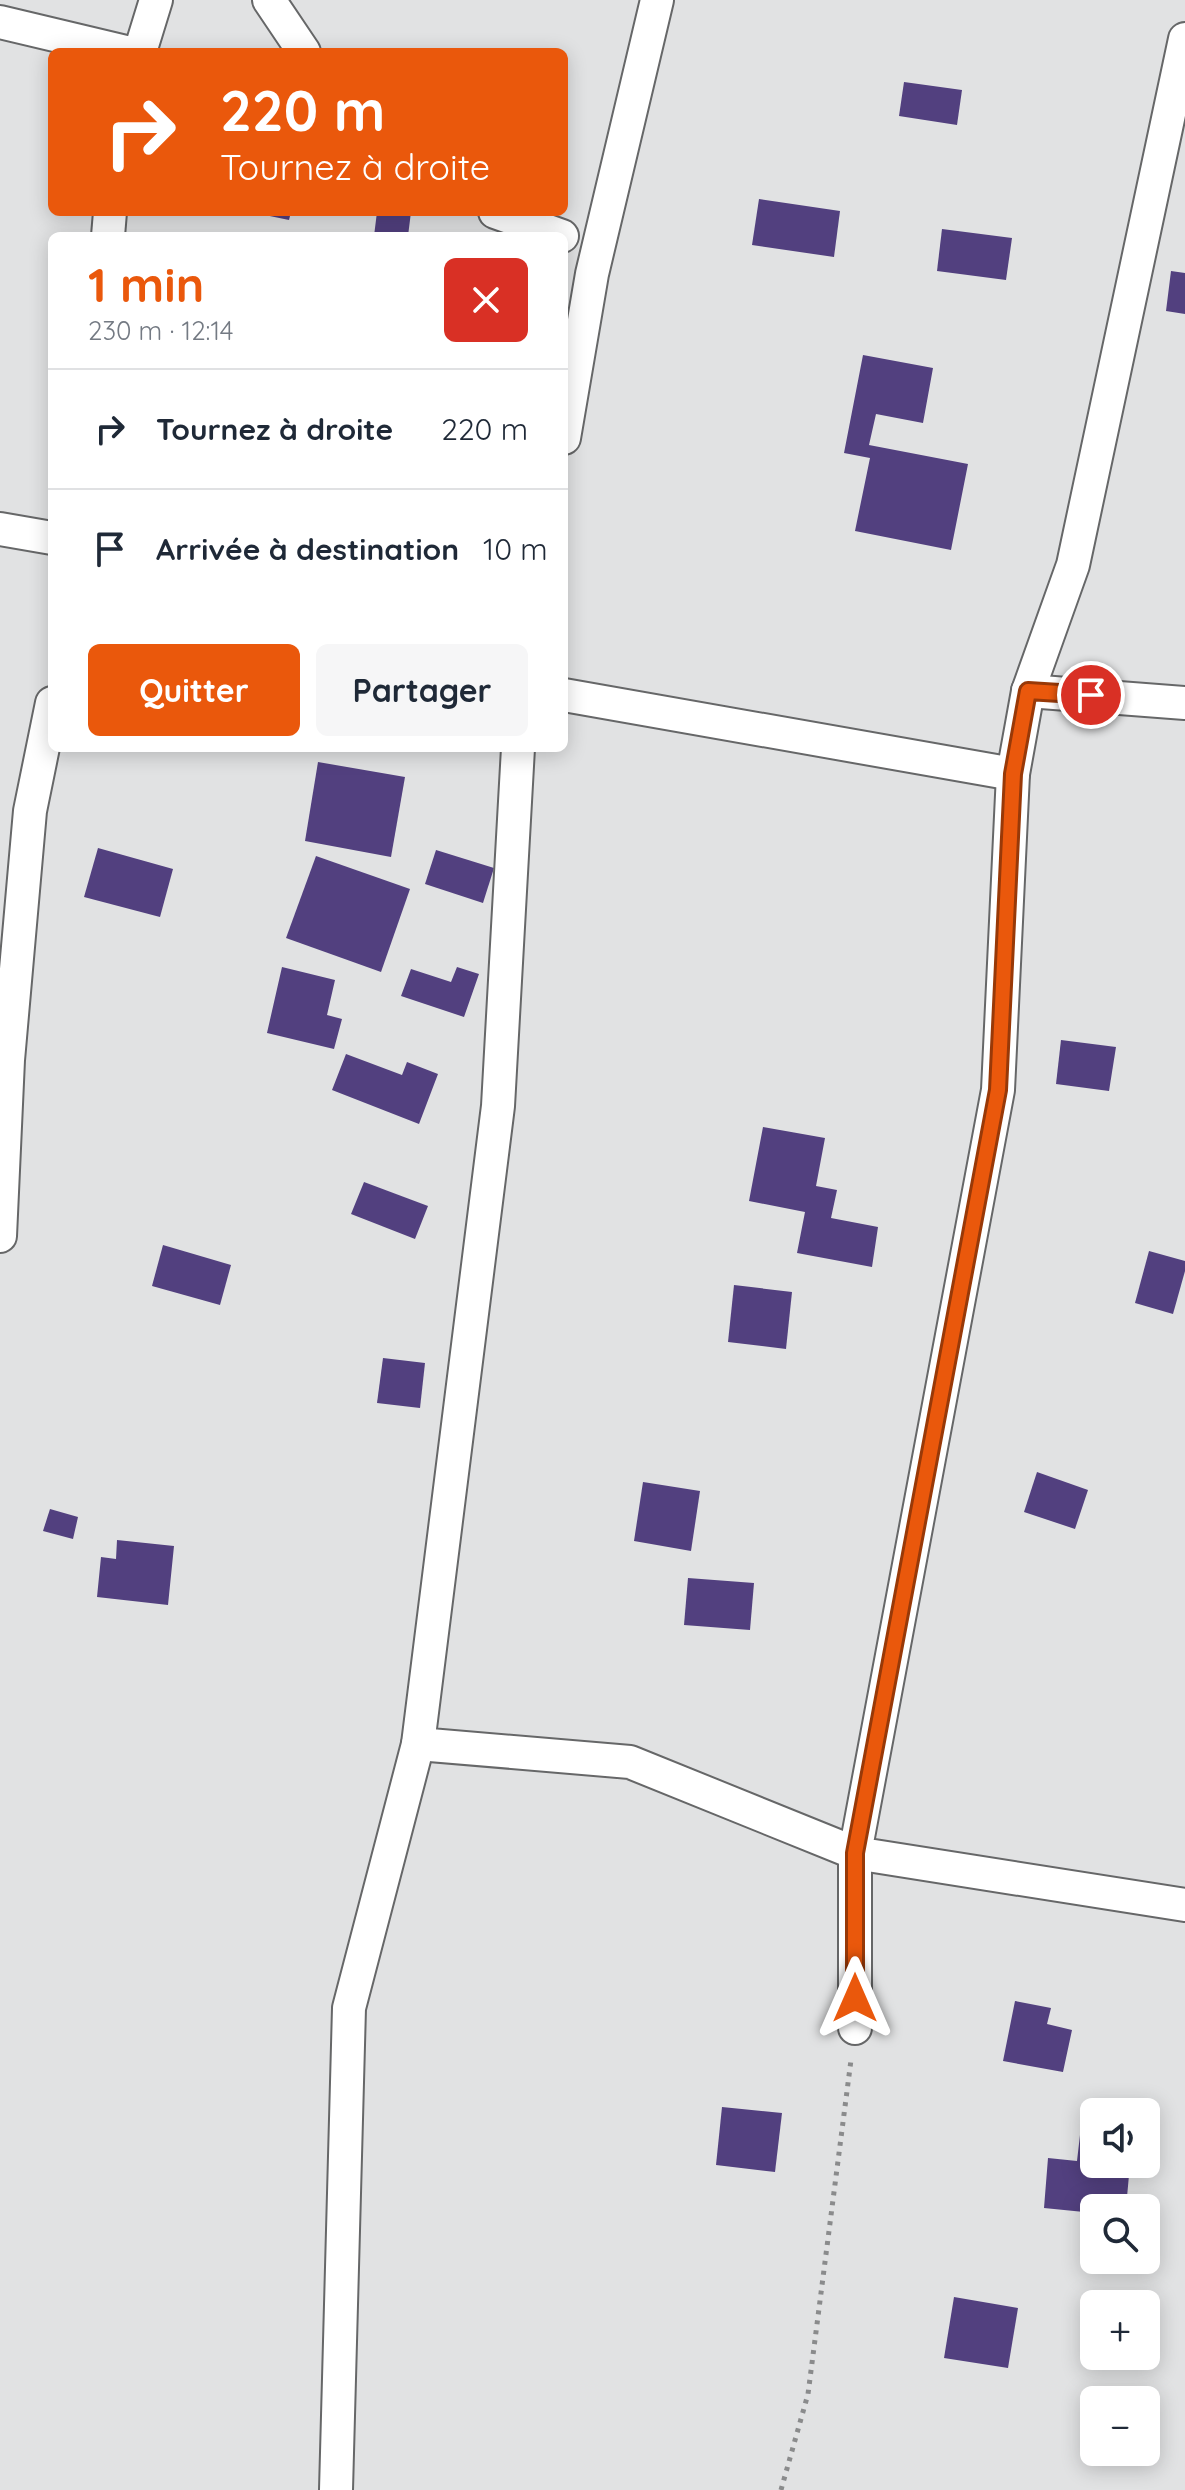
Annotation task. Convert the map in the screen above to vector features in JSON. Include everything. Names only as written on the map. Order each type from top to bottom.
[{"type":"street","points":[[141,48],[156,0]]},
{"type":"street","points":[[269,0],[301,48]]},
{"type":"street","points":[[568,416],[598,249],[657,0]]},
{"type":"street","points":[[0,22],[109,48]]},
{"type":"street","points":[[855,2028],[855,1853],[998,1090],[1013,774],[1028,691],[1073,565],[1185,39]]},
{"type":"street","points":[[506,216],[552,232]]},
{"type":"street","points":[[568,238],[598,249]]},
{"type":"street","points":[[0,529],[48,537]]},
{"type":"street","points":[[1028,691],[1185,703]]},
{"type":"street","points":[[568,696],[1013,774]]},
{"type":"street","points":[[0,1236],[8,1060],[30,811],[48,723]]},
{"type":"street","points":[[336,2490],[349,2008],[418,1744],[498,1106],[518,752]]},
{"type":"street","points":[[418,1744],[630,1762],[855,1853],[1185,1905]]},
{"type":"path","points":[[781,2490],[808,2394],[855,2028]]},
{"type":"building","points":[[904,82],[962,90],[957,125],[899,116]]},
{"type":"building","points":[[759,199],[840,211],[834,257],[752,245]]},
{"type":"building","points":[[270,216],[290,216],[289,220]]},
{"type":"building","points":[[376,216],[410,216],[408,232],[374,232]]},
{"type":"building","points":[[942,229],[1012,238],[1006,280],[937,271]]},
{"type":"building","points":[[1171,271],[1185,273],[1185,314],[1166,311]]},
{"type":"building","points":[[863,355],[933,368],[923,423],[876,414],[869,445],[968,464],[951,550],[855,531],[870,458],[844,453]]},
{"type":"building","points":[[318,762],[405,777],[391,857],[305,841]]},
{"type":"building","points":[[98,848],[173,869],[160,917],[84,897]]},
{"type":"building","points":[[436,850],[494,868],[483,903],[425,884]]},
{"type":"building","points":[[316,856],[410,889],[381,972],[286,938]]},
{"type":"building","points":[[282,967],[335,980],[327,1015],[342,1019],[334,1049],[267,1033]]},
{"type":"building","points":[[457,967],[479,974],[464,1017],[401,996],[411,969],[451,982]]},
{"type":"building","points":[[1061,1040],[1116,1047],[1109,1091],[1056,1084]]},
{"type":"building","points":[[346,1054],[402,1075],[407,1062],[438,1074],[419,1124],[332,1090]]},
{"type":"building","points":[[763,1127],[825,1138],[816,1186],[837,1190],[831,1218],[878,1227],[872,1267],[797,1253],[805,1212],[749,1201]]},
{"type":"building","points":[[364,1182],[428,1206],[415,1239],[351,1214]]},
{"type":"building","points":[[163,1245],[231,1265],[220,1305],[152,1286]]},
{"type":"building","points":[[1149,1251],[1185,1261],[1173,1314],[1135,1303]]},
{"type":"building","points":[[734,1285],[792,1292],[786,1349],[728,1342]]},
{"type":"building","points":[[383,1358],[425,1363],[420,1408],[377,1403]]},
{"type":"building","points":[[1037,1472],[1088,1490],[1075,1529],[1024,1512]]},
{"type":"building","points":[[643,1482],[700,1491],[691,1551],[634,1541]]},
{"type":"building","points":[[50,1509],[78,1517],[73,1539],[43,1531]]},
{"type":"building","points":[[117,1540],[174,1546],[168,1605],[97,1597],[101,1557],[116,1559]]},
{"type":"building","points":[[688,1578],[754,1583],[750,1630],[684,1625]]},
{"type":"building","points":[[1015,2001],[1051,2008],[1047,2024],[1072,2030],[1063,2072],[1003,2061]]},
{"type":"building","points":[[722,2107],[782,2113],[775,2172],[716,2165]]},
{"type":"building","points":[[1080,2135],[1080,2178],[1129,2178],[1127,2194],[1080,2194],[1080,2212],[1044,2208],[1048,2158],[1077,2161]]},
{"type":"building","points":[[954,2297],[1018,2308],[1008,2368],[944,2358]]},
{"type":"route","points":[[855,1998],[855,1853],[998,1090],[1013,774],[1018,746],[1028,691],[1091,695]]}]
